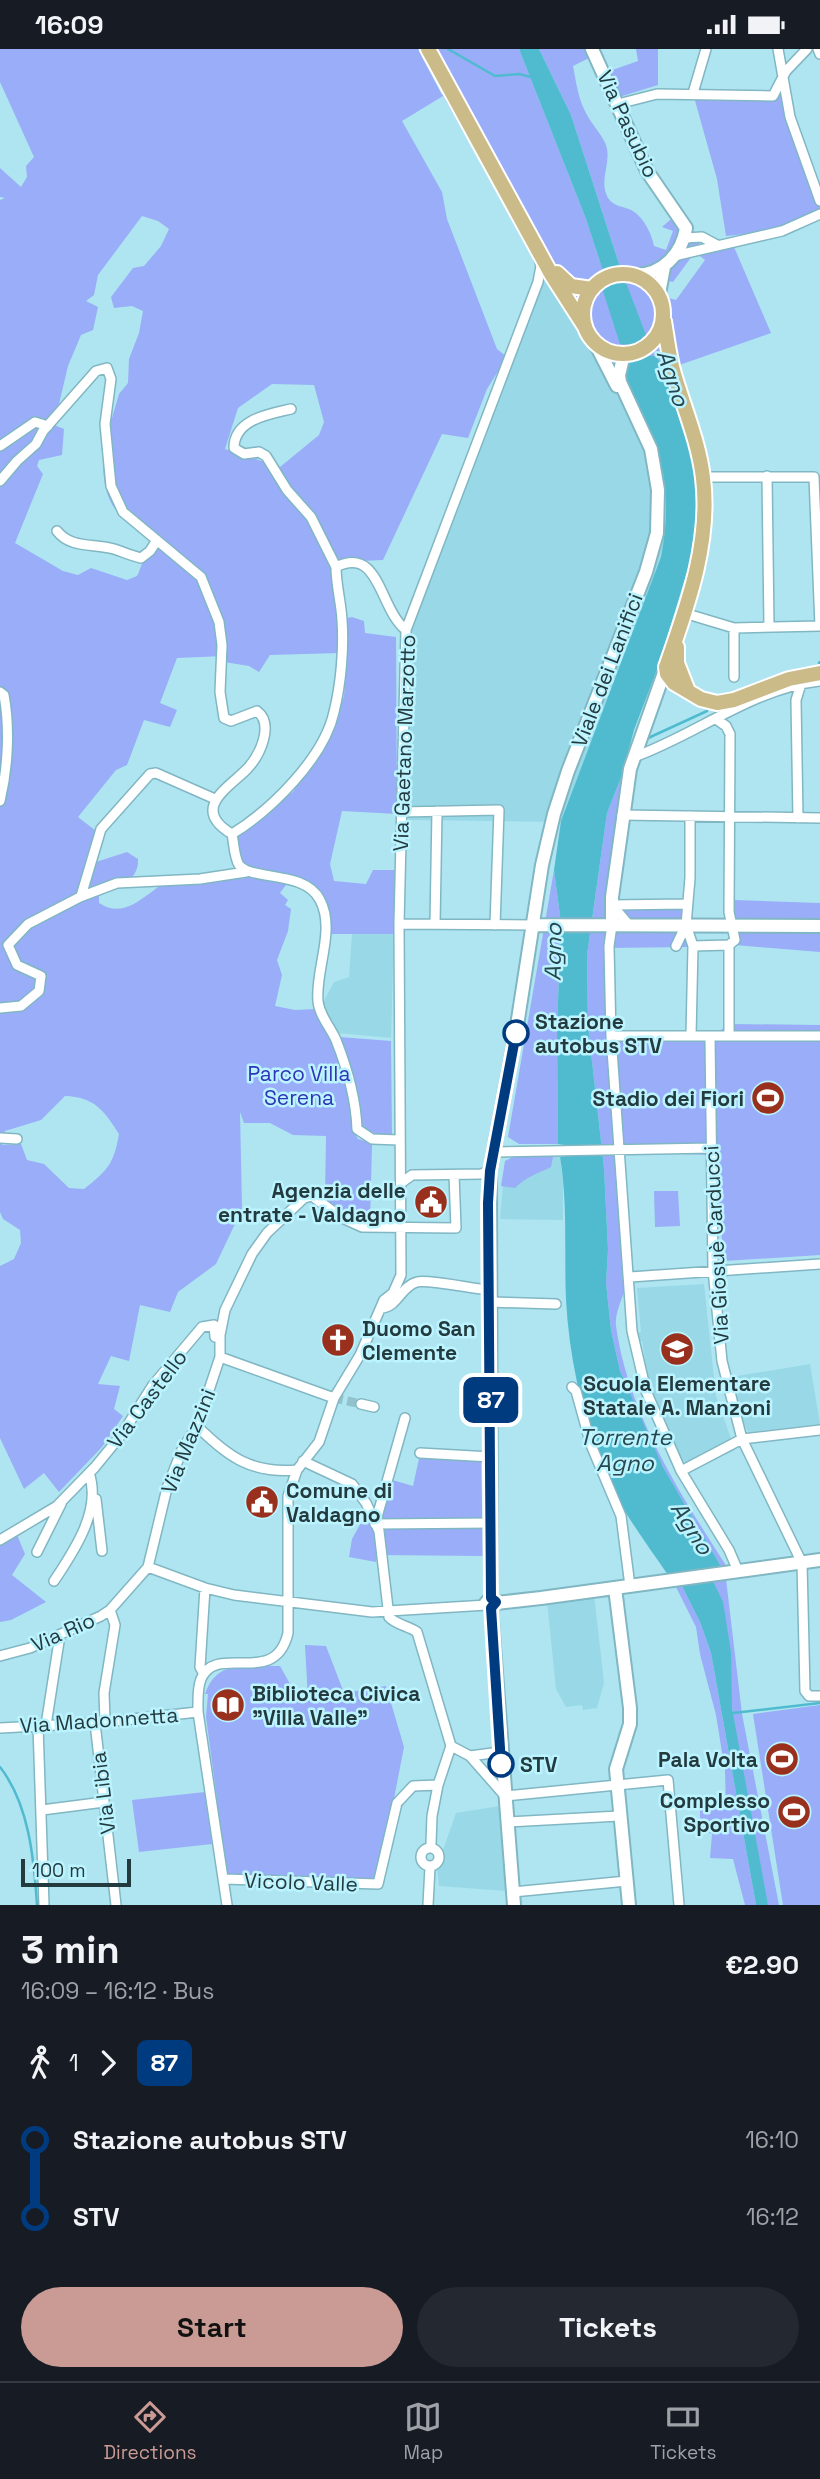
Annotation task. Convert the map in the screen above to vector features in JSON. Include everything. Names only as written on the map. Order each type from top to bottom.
[{"type":"main road","points":[[428,49],[551,274],[594,341],[602,348],[624,354],[653,341],[664,321]]},
{"type":"main road","name":"Via Pasubio","points":[[592,49],[647,171],[683,220]]},
{"type":"main road","points":[[536,243],[560,277],[571,286],[596,284],[623,273],[635,275],[655,272],[668,262],[685,239],[686,228],[683,220]]},
{"type":"main road","points":[[659,295],[668,262]]},
{"type":"main road","points":[[612,925],[622,815],[637,745],[678,634],[702,546],[703,477],[673,371],[659,295],[653,286],[635,275]]},
{"type":"main road","points":[[585,327],[585,301],[596,284]]},
{"type":"main road","name":"Viale dei Lanifici","points":[[513,1898],[500,1752],[491,1603],[490,1171],[554,814],[646,572],[657,533],[658,491],[651,449],[594,341]]},
{"type":"main road","points":[[653,341],[673,371]]},
{"type":"main road","name":"Viale dei Lanifici","points":[[624,354],[620,382],[635,417]]},
{"type":"main road","points":[[678,634],[677,663],[684,689]]},
{"type":"main road","points":[[666,667],[670,679],[684,689],[709,702],[724,703],[789,679],[820,673]]},
{"type":"main road","points":[[656,695],[670,687],[684,689]]},
{"type":"main road","points":[[532,925],[820,926]]},
{"type":"main road","points":[[491,1603],[820,1560]]},
{"type":"main road","points":[[615,1588],[630,1708],[629,1724],[616,1769],[629,1905]]},
{"type":"street","points":[[693,93],[706,49]]},
{"type":"street","points":[[778,49],[790,117],[820,201]]},
{"type":"street","points":[[618,104],[657,94],[773,96],[786,71],[807,49]]},
{"type":"street","points":[[668,262],[717,245],[782,231],[820,214]]},
{"type":"street","points":[[683,220],[702,237],[717,245]]},
{"type":"street","points":[[685,239],[702,237]]},
{"type":"street","name":"Via Gaetano Marzotto","points":[[204,1674],[212,1667],[229,1663],[266,1662],[280,1652],[288,1633],[290,1601],[288,1496],[297,1470],[319,1442],[334,1398],[360,1355],[376,1318],[401,1275],[399,924],[406,630],[538,282],[541,267],[536,243]]},
{"type":"street","points":[[538,282],[551,274]]},
{"type":"street","points":[[0,481],[36,444],[48,426],[96,371],[107,368],[111,379],[105,424],[111,486],[123,512],[201,577],[219,622],[222,645],[220,692],[224,718],[231,720],[257,711],[263,716],[265,723],[261,745],[247,769],[219,792],[215,799],[215,815],[232,834],[237,862],[246,872]]},
{"type":"street","points":[[232,834],[272,806],[316,750],[334,714],[342,620],[336,567],[311,517],[287,491],[266,456],[259,452],[244,454],[234,448],[235,439],[253,418],[291,409]]},
{"type":"street","points":[[0,446],[35,422],[48,426]]},
{"type":"street","points":[[767,476],[769,627]]},
{"type":"street","points":[[684,613],[734,628],[820,626],[814,477],[703,477]]},
{"type":"street","points":[[57,531],[61,537],[79,545],[107,548],[141,558],[157,540]]},
{"type":"street","points":[[336,567],[350,560],[363,563],[372,573],[395,622],[406,630]]},
{"type":"street","points":[[734,628],[734,677]]},
{"type":"street","points":[[637,745],[716,719],[801,684],[820,681]]},
{"type":"street","points":[[798,818],[796,700],[801,684]]},
{"type":"street","points":[[0,692],[4,695],[6,708],[4,785],[0,801]]},
{"type":"street","points":[[693,946],[729,945],[735,940],[729,912],[730,734],[726,726],[716,719]]},
{"type":"street","points":[[81,896],[101,829],[150,774],[156,773],[215,799]]},
{"type":"street","points":[[401,812],[499,810],[495,925]]},
{"type":"street","points":[[435,924],[437,811]]},
{"type":"street","points":[[622,815],[820,818]]},
{"type":"street","points":[[676,946],[685,925],[690,878],[690,816]]},
{"type":"street","points":[[0,1008],[21,1006],[39,991],[41,976],[17,965],[8,945],[28,924],[81,896],[117,883],[200,879],[246,872],[289,878],[313,891],[320,899],[325,918],[318,1000],[343,1059],[356,1106],[357,1129],[372,1139],[399,1140]]},
{"type":"street","points":[[676,904],[693,946],[691,1036]]},
{"type":"street","points":[[612,905],[687,904]]},
{"type":"street","points":[[612,905],[629,925]]},
{"type":"street","points":[[399,924],[532,925]]},
{"type":"street","points":[[612,925],[609,946],[611,1036],[632,1331],[646,1391],[681,1471],[729,1550],[738,1571]]},
{"type":"street","points":[[729,945],[729,1036]]},
{"type":"street","points":[[611,1036],[820,1036]]},
{"type":"street","name":"Via Giosuè Carducci","points":[[710,1037],[713,1270],[722,1361],[742,1439],[802,1563]]},
{"type":"street","points":[[0,1138],[17,1139]]},
{"type":"street","points":[[494,1152],[712,1148]]},
{"type":"street","points":[[401,1183],[412,1175],[481,1174],[490,1171]]},
{"type":"street","name":"Via Mazzini","points":[[148,1567],[170,1479],[182,1450],[197,1426],[220,1352],[225,1310],[252,1254],[267,1233],[304,1198],[312,1196],[342,1218],[362,1227],[456,1228],[454,1175]]},
{"type":"street","points":[[630,1277],[820,1263]]},
{"type":"street","points":[[382,1308],[391,1305],[417,1282],[472,1288],[489,1296],[556,1304]]},
{"type":"street","name":"Via Castello","points":[[0,1540],[61,1502],[92,1470],[122,1434],[153,1385],[202,1327],[214,1325],[215,1344],[220,1352]]},
{"type":"street","points":[[220,1352],[334,1398]]},
{"type":"street","points":[[572,1387],[576,1391],[591,1445],[621,1516],[630,1586]]},
{"type":"street","points":[[361,1403],[374,1407]]},
{"type":"street","points":[[375,1524],[405,1418]]},
{"type":"street","points":[[197,1426],[228,1455],[251,1466],[273,1472],[297,1470]]},
{"type":"street","points":[[681,1471],[742,1439],[820,1430]]},
{"type":"street","points":[[420,1453],[491,1457]]},
{"type":"street","points":[[303,1461],[352,1484],[366,1503],[379,1531],[389,1617],[393,1622],[404,1624],[416,1632],[452,1747],[438,1785],[432,1816],[431,1843]]},
{"type":"street","points":[[54,1581],[93,1508],[92,1470]]},
{"type":"street","name":"Via Castello","points":[[92,1470],[101,1522],[102,1551]]},
{"type":"street","name":"Via Castello","points":[[37,1552],[62,1506],[61,1502]]},
{"type":"street","points":[[375,1524],[491,1523]]},
{"type":"street","points":[[802,1563],[805,1691],[809,1696],[820,1696]]},
{"type":"street","points":[[148,1567],[205,1588],[234,1595],[372,1612],[491,1603]]},
{"type":"street","name":"Via Rio","points":[[0,1657],[60,1635],[110,1610],[148,1567]]},
{"type":"street","points":[[205,1588],[200,1667],[204,1674],[199,1685],[198,1712],[227,1905]]},
{"type":"street","name":"Via Libia","points":[[110,1610],[115,1625],[100,1722],[104,1802],[116,1905]]},
{"type":"street","points":[[44,1905],[42,1726],[60,1635]]},
{"type":"street","name":"Via Madonnetta","points":[[0,1728],[198,1712]]},
{"type":"street","points":[[452,1747],[470,1756],[505,1796],[668,1780],[680,1905]]},
{"type":"street","points":[[470,1756],[500,1752]]},
{"type":"street","name":"Vicolo Valle","points":[[224,1879],[378,1884],[397,1803],[413,1786],[438,1785]]},
{"type":"street","points":[[42,1810],[104,1802]]},
{"type":"street","points":[[508,1822],[619,1816]]},
{"type":"street","points":[[428,1905],[430,1867]]},
{"type":"street","points":[[513,1898],[626,1881]]},
{"type":"shaded area","points":[[539,267],[625,378],[651,427],[667,483],[666,533],[661,557],[561,822],[408,820],[408,630]]},
{"type":"shaded area","points":[[352,934],[394,934],[391,1038],[337,1033],[318,1012],[334,982],[349,977]]},
{"type":"shaded area","points":[[515,1156],[560,1157],[563,1220],[500,1219],[505,1161]]},
{"type":"shaded area","name":"Scuola Elementare Statale A. Manzoni","points":[[704,1284],[716,1396],[735,1450],[693,1470],[681,1458],[659,1414],[649,1384],[642,1341],[639,1341],[638,1333],[641,1332],[637,1288]]},
{"type":"shaded area","points":[[810,1364],[820,1424],[748,1432],[739,1412],[731,1377]]},
{"type":"shaded area","points":[[594,1594],[604,1683],[597,1708],[583,1710],[582,1705],[566,1707],[556,1689],[547,1601]]},
{"type":"shaded area","points":[[500,1806],[506,1860],[506,1891],[439,1886],[437,1867],[456,1813]]},
{"type":"green space","name":"Parco Villa Serena","points":[[0,49],[418,49],[442,95],[453,82],[435,49],[519,49],[586,219],[603,271],[620,267],[571,115],[539,49],[593,49],[595,55],[573,66],[583,108],[606,145],[604,185],[608,198],[639,216],[649,231],[654,246],[666,250],[673,231],[662,227],[678,213],[687,240],[719,249],[734,247],[771,333],[665,370],[656,356],[625,378],[593,340],[563,288],[511,215],[443,96],[402,121],[442,192],[447,219],[497,349],[507,357],[487,389],[468,438],[442,434],[383,560],[336,562],[343,619],[352,617],[364,621],[365,633],[396,637],[397,814],[342,811],[330,864],[334,881],[366,884],[373,870],[396,870],[394,934],[327,934],[320,893],[291,878],[280,893],[288,900],[285,905],[291,909],[288,931],[277,960],[282,975],[275,1006],[295,1010],[316,1009],[330,1039],[349,1091],[355,1134],[358,1139],[372,1143],[370,1226],[340,1212],[325,1199],[326,1136],[293,1135],[270,1123],[244,1123],[240,1112],[242,1209],[216,1264],[178,1292],[170,1312],[140,1305],[129,1361],[111,1356],[98,1384],[120,1386],[114,1409],[123,1416],[102,1447],[59,1492],[44,1473],[24,1489],[0,1438],[0,1266],[14,1259],[21,1243],[20,1230],[3,1219],[0,1212],[0,200],[5,198],[0,197],[0,168],[21,187],[27,177],[26,166],[34,157],[0,82]],"holes":[[[142,216],[158,221],[169,229],[161,246],[144,266],[133,268],[111,297],[114,308],[132,306],[143,311],[139,333],[129,359],[128,383],[119,394],[112,418],[107,423],[103,457],[106,491],[116,510],[130,510],[158,537],[157,548],[143,562],[137,576],[127,580],[91,568],[78,575],[63,571],[15,543],[43,474],[37,466],[39,460],[62,455],[64,429],[54,425],[68,366],[81,335],[93,330],[98,307],[86,301],[94,295],[98,275]],[[695,252],[705,260],[676,300],[665,297],[664,280],[673,282]],[[272,384],[314,385],[324,422],[319,435],[280,467],[225,449],[238,408]],[[339,653],[346,668],[344,696],[333,731],[308,764],[293,792],[234,835],[243,879],[182,875],[171,879],[132,905],[111,908],[99,903],[99,896],[131,878],[138,859],[127,852],[96,862],[86,858],[96,831],[78,817],[116,770],[127,765],[144,720],[170,727],[177,710],[160,703],[177,658],[224,656],[224,662],[249,666],[259,672],[270,655]],[[65,1096],[84,1099],[97,1106],[119,1134],[115,1153],[108,1166],[84,1189],[69,1188],[44,1164],[27,1160],[21,1144],[2,1145],[5,1131],[41,1120]]]},
{"type":"green space","points":[[636,49],[658,49],[658,85],[616,98],[604,73],[638,61]]},
{"type":"green space","points":[[786,96],[820,190],[820,213],[774,231],[726,236],[717,179],[694,97]]},
{"type":"green space","points":[[622,775],[609,903],[689,901],[689,947],[605,948],[605,1032],[720,1031],[728,1024],[820,1025],[820,1255],[724,1261],[714,1155],[621,1152],[629,1261],[627,1281],[616,1320],[622,1358],[632,1390],[658,1452],[727,1567],[722,1568],[663,1467],[644,1428],[620,1371],[611,1330],[606,1283],[608,1250],[604,1168],[588,1026],[587,955],[607,813]]},
{"type":"green space","points":[[554,870],[561,923],[557,1028],[558,1144],[519,1144],[508,1137]]},
{"type":"green space","points":[[734,900],[820,903],[820,952],[735,945]]},
{"type":"green space","points":[[340,1037],[391,1041],[392,1136],[379,1135],[362,1128],[357,1093]]},
{"type":"green space","points":[[515,1156],[553,1157],[551,1167],[515,1188],[501,1186],[505,1161]]},
{"type":"green space","points":[[654,1191],[678,1191],[680,1226],[655,1227]]},
{"type":"green space","points":[[420,1454],[481,1457],[483,1556],[377,1555],[376,1562],[349,1557],[352,1539],[363,1519],[363,1509],[369,1508],[374,1517],[389,1479],[413,1486]]},
{"type":"green space","points":[[17,1535],[25,1554],[12,1575],[46,1602],[11,1620],[0,1622],[0,1541]]},
{"type":"green space","points":[[726,1579],[742,1714],[779,1905],[768,1905],[761,1882],[738,1751],[727,1628],[713,1581]]},
{"type":"green space","points":[[681,1584],[700,1622],[711,1653],[756,1905],[745,1905],[733,1859],[710,1858],[712,1834],[700,1829],[700,1810],[726,1808],[725,1771],[716,1715],[696,1627],[675,1585]]},
{"type":"green space","points":[[305,1645],[326,1646],[344,1693],[386,1686],[404,1747],[378,1881],[227,1875],[206,1717],[208,1694],[205,1694],[210,1683],[225,1670],[244,1666],[280,1666],[299,1700],[308,1699]]},
{"type":"green space","name":"Complesso Sportivo","points":[[820,1705],[820,1905],[783,1905],[753,1714]]},
{"type":"green space","points":[[205,1792],[212,1844],[139,1852],[132,1800]]},
{"type":"water","points":[[519,49],[539,49],[571,115],[620,267],[603,271],[586,219]]},
{"type":"water","points":[[625,280],[646,335],[629,345],[620,344],[602,288]]},
{"type":"water","name":"Torrente Agno","points":[[644,356],[656,356],[665,370],[691,442],[697,479],[697,512],[690,562],[658,667],[607,813],[587,955],[588,1026],[604,1168],[608,1250],[606,1283],[611,1330],[620,1371],[663,1467],[722,1568],[668,1575],[631,1520],[606,1476],[587,1422],[573,1362],[568,1321],[565,1211],[560,1157],[598,1150],[558,1144],[557,1028],[561,923],[554,870],[561,821],[661,557],[665,530],[665,485],[661,464],[647,423],[625,378],[629,362]]},
{"type":"water","points":[[713,1581],[723,1602],[731,1652],[732,1708],[768,1905],[756,1905],[711,1653],[700,1622],[681,1584]]},
{"type":"waterway","points":[[448,49],[495,76],[519,74],[531,77]]},
{"type":"waterway","name":"Agno","points":[[606,253],[623,300]]},
{"type":"waterway","name":"Agno","points":[[631,326],[647,373]]},
{"type":"waterway","points":[[646,739],[707,711]]},
{"type":"waterway","points":[[733,1713],[820,1703]]},
{"type":"waterway","points":[[0,1767],[10,1782],[24,1815],[32,1851],[37,1905]]},
{"type":"tunnel","points":[[334,1398],[361,1404]]},
{"type":"bus line","name":"87","points":[[501,1764],[491,1608],[496,1602],[491,1598],[488,1203],[490,1171],[516,1033]]},
{"type":"place","name":"Stazione autobus STV","points":[[516,1033]]},
{"type":"place","name":"Stadio dei Fiori","points":[[768,1098]]},
{"type":"place","name":"Agenzia delle entrate - Valdagno","points":[[431,1202]]},
{"type":"place","name":"Duomo San Clemente","points":[[338,1340]]},
{"type":"place","name":"Scuola Elementare Statale A. Manzoni","points":[[677,1349]]},
{"type":"place","name":"Comune di Valdagno","points":[[262,1502]]},
{"type":"place","name":"Biblioteca Civica \"Villa Valle\"","points":[[228,1705]]},
{"type":"place","name":"Pala Volta","points":[[782,1759]]},
{"type":"place","name":"STV","points":[[501,1764]]},
{"type":"place","name":"Complesso Sportivo","points":[[794,1812]]}]
